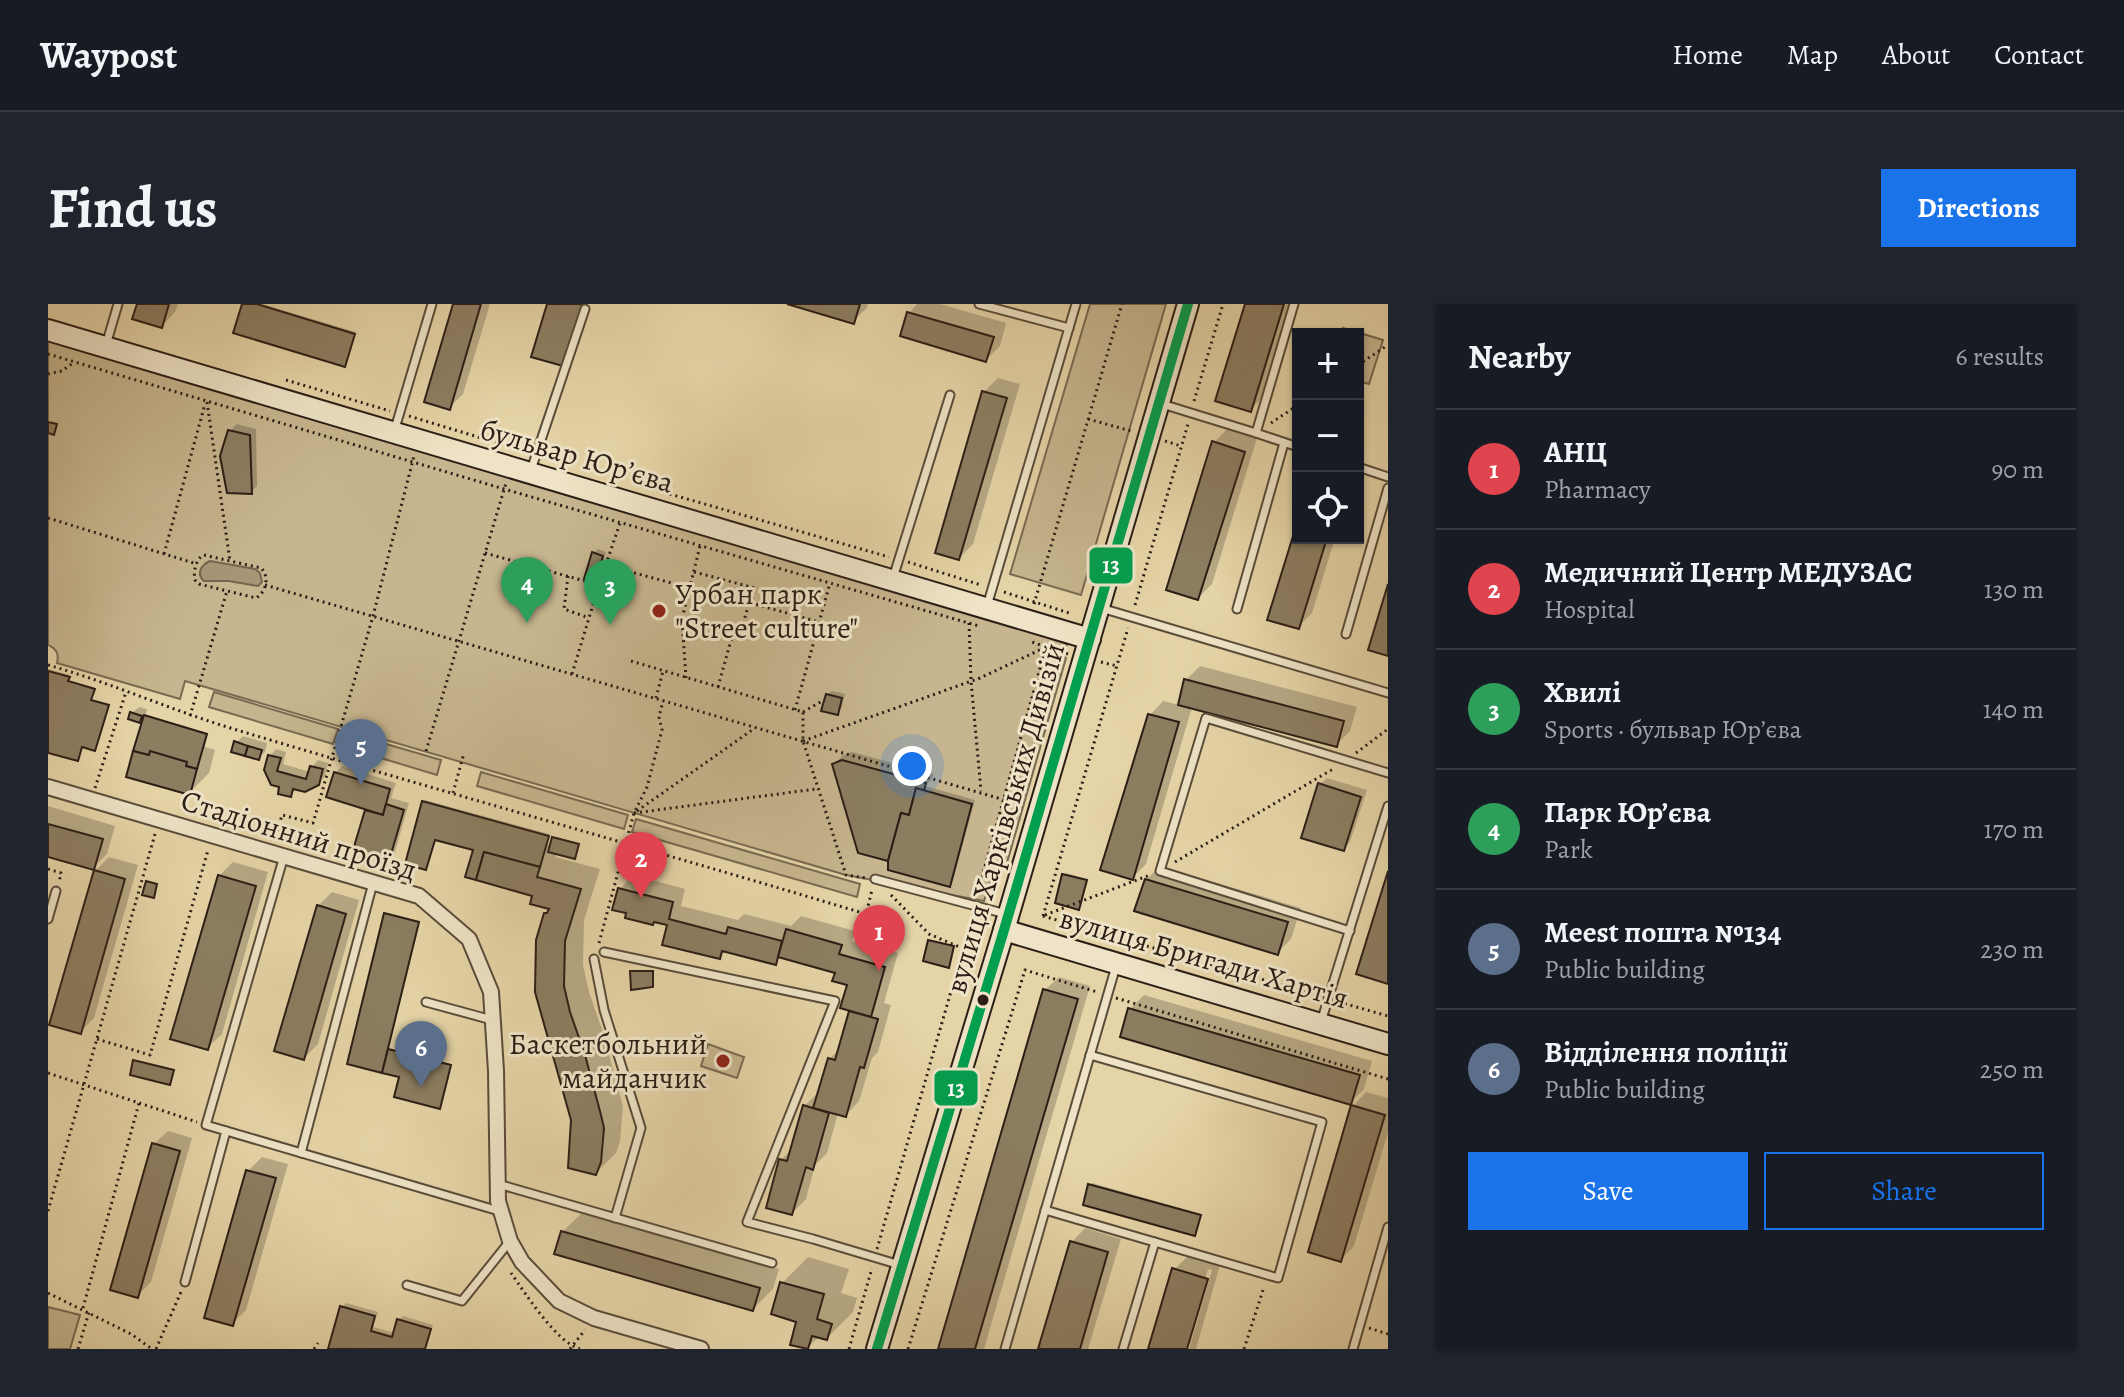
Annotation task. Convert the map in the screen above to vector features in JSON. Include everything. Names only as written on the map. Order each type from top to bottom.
[{"type":"street","name":"вулиця Харківських Дивізій","points":[[877,1349],[1188,304]]},
{"type":"street","name":"бульвар Юрʼєва","points":[[48,330],[213,378],[397,423],[892,580],[1029,620],[1095,622]]},
{"type":"street","name":"Стадіонний проїзд","points":[[48,787],[419,896],[469,939],[491,992],[500,1212],[510,1241],[522,1262],[559,1301],[594,1318],[701,1349]]},
{"type":"street","name":"вулиця Бригади Хартія","points":[[1006,923],[1116,964],[1388,1044]]},
{"type":"lane","points":[[105,347],[118,304]]},
{"type":"lane","points":[[397,423],[432,304]]},
{"type":"lane","points":[[979,304],[1069,328]]},
{"type":"lane","points":[[987,608],[1076,304]]},
{"type":"lane","points":[[1256,433],[1294,304]]},
{"type":"lane","points":[[523,461],[585,309]]},
{"type":"lane","points":[[892,580],[950,395]]},
{"type":"lane","points":[[1159,403],[1292,445]]},
{"type":"lane","points":[[1237,609],[1284,443]]},
{"type":"lane","points":[[1364,469],[1388,477]]},
{"type":"lane","points":[[1346,634],[1388,488]]},
{"type":"lane","points":[[1095,622],[1388,693]]},
{"type":"lane","points":[[1350,931],[1160,871],[1206,718],[1388,773]]},
{"type":"lane","points":[[1320,1024],[1388,806]]},
{"type":"lane","points":[[278,854],[206,1125],[500,1212]]},
{"type":"lane","points":[[875,879],[974,906],[1006,923]]},
{"type":"lane","points":[[301,1153],[373,883]]},
{"type":"lane","points":[[48,919],[56,891]]},
{"type":"lane","points":[[604,952],[835,1001],[747,1222],[902,1266]]},
{"type":"lane","points":[[594,959],[604,1010],[641,1128],[615,1218]]},
{"type":"lane","points":[[1005,1349],[1116,964]]},
{"type":"lane","points":[[426,1002],[492,1020]]},
{"type":"lane","points":[[1045,1210],[1278,1278],[1322,1122],[1090,1055]]},
{"type":"lane","points":[[185,1282],[226,1131]]},
{"type":"lane","points":[[498,1184],[772,1263]]},
{"type":"lane","points":[[1353,1349],[1388,1227]]},
{"type":"lane","points":[[407,1285],[462,1301],[510,1241]]},
{"type":"lane","points":[[1123,1349],[1155,1242]]},
{"type":"path","points":[[1069,655],[1046,647],[1029,620],[1122,304]]},
{"type":"path","points":[[1364,361],[1388,345]]},
{"type":"path","points":[[48,354],[969,623]]},
{"type":"path","points":[[48,374],[62,371],[75,362]]},
{"type":"path","points":[[213,378],[204,392],[230,561]]},
{"type":"path","points":[[279,378],[397,423],[523,461],[504,489],[426,751]]},
{"type":"path","points":[[164,554],[206,401]]},
{"type":"path","points":[[1256,433],[1292,409]]},
{"type":"path","points":[[1088,419],[1137,433]]},
{"type":"path","points":[[1162,440],[1181,446]]},
{"type":"path","points":[[278,854],[282,815],[313,823],[373,616],[412,462]]},
{"type":"path","points":[[626,481],[898,559],[987,608],[1029,620],[1095,622]]},
{"type":"path","points":[[48,518],[197,564]]},
{"type":"path","points":[[572,674],[620,523]]},
{"type":"path","points":[[686,678],[682,619],[700,546]]},
{"type":"path","points":[[485,553],[599,585]]},
{"type":"path","points":[[200,556],[230,561],[261,568],[265,573],[267,578],[263,591],[256,598],[199,584],[195,580],[200,556]]},
{"type":"path","points":[[605,565],[690,588]]},
{"type":"path","points":[[682,619],[740,635],[755,588],[694,572]]},
{"type":"path","points":[[568,576],[564,609],[589,618]]},
{"type":"path","points":[[795,710],[830,583]]},
{"type":"path","points":[[265,585],[1039,810]]},
{"type":"path","points":[[190,716],[227,591]]},
{"type":"path","points":[[751,603],[819,622]]},
{"type":"path","points":[[969,623],[987,608]]},
{"type":"path","points":[[969,623],[981,793]]},
{"type":"path","points":[[718,687],[733,633]]},
{"type":"path","points":[[803,741],[971,681],[1046,647]]},
{"type":"path","points":[[849,1349],[964,949],[1002,799],[1046,647]]},
{"type":"path","points":[[631,661],[803,712],[824,700]]},
{"type":"path","points":[[1094,661],[1117,666]]},
{"type":"path","points":[[48,665],[190,716],[866,914],[875,879]]},
{"type":"path","points":[[656,699],[663,671]]},
{"type":"path","points":[[92,800],[126,692]]},
{"type":"path","points":[[594,959],[634,813],[651,773],[662,730],[659,717],[663,701]]},
{"type":"path","points":[[803,712],[803,741],[846,875],[875,879],[929,934],[964,949]]},
{"type":"path","points":[[634,813],[755,728]]},
{"type":"path","points":[[1388,729],[1347,760],[1160,871],[1043,916],[1388,1016]]},
{"type":"path","points":[[453,793],[464,753]]},
{"type":"path","points":[[634,813],[818,789]]},
{"type":"path","points":[[48,1211],[159,819]]},
{"type":"path","points":[[97,1039],[150,1055],[212,835]]},
{"type":"path","points":[[48,869],[61,873],[56,891]]},
{"type":"path","points":[[908,1349],[1025,970],[1388,1079]]},
{"type":"path","points":[[48,1073],[206,1125]]},
{"type":"path","points":[[83,1308],[139,1103]]},
{"type":"path","points":[[510,1272],[547,1323],[570,1348],[580,1349]]},
{"type":"path","points":[[1244,1349],[1267,1275]]},
{"type":"path","points":[[48,1293],[83,1308],[154,1349],[185,1282]]},
{"type":"path","points":[[78,1349],[89,1312]]},
{"type":"path","points":[[570,1348],[594,1318]]},
{"type":"path","points":[[1359,1325],[1388,1334]]},
{"type":"path","points":[[314,1349],[318,1343]]},
{"type":"shaded area","points":[[1090,304],[1166,304],[1081,595],[1010,574]]},
{"type":"shaded area","points":[[1364,334],[1383,340],[1369,384],[1364,383]]},
{"type":"shaded area","points":[[48,338],[952,604],[1067,644],[1063,656],[1066,658],[1006,866],[996,863],[984,901],[846,875],[185,681],[180,699],[57,663],[57,652],[48,645]]},
{"type":"shaded area","points":[[210,561],[255,569],[260,573],[262,582],[258,586],[204,581],[201,570]]},
{"type":"shaded area","points":[[214,692],[338,729],[333,744],[209,707]]},
{"type":"shaded area","points":[[345,732],[441,760],[437,775],[341,746]]},
{"type":"shaded area","points":[[481,772],[628,815],[624,829],[477,786]]},
{"type":"shaded area","points":[[636,819],[860,884],[857,897],[632,832]]},
{"type":"shaded area","name":"Баскетбольний майданчик","points":[[708,1044],[744,1057],[737,1078],[701,1066]]},
{"type":"shaded area","points":[[48,1307],[80,1315],[70,1349],[48,1349]]},
{"type":"building","points":[[137,304],[169,304],[162,328],[132,319]]},
{"type":"building","points":[[242,304],[257,304],[355,334],[345,367],[233,333]]},
{"type":"building","points":[[453,304],[481,304],[450,410],[424,402]]},
{"type":"building","points":[[547,304],[583,304],[563,366],[531,357]]},
{"type":"building","points":[[787,304],[860,304],[854,324]]},
{"type":"building","points":[[1245,304],[1284,304],[1251,412],[1215,401]]},
{"type":"building","points":[[907,312],[994,337],[986,362],[900,336]]},
{"type":"building","points":[[982,391],[1007,398],[959,560],[935,553]]},
{"type":"building","points":[[48,422],[57,424],[54,435],[48,433]]},
{"type":"building","points":[[228,430],[250,435],[252,494],[227,493],[220,456]]},
{"type":"building","points":[[1212,441],[1245,452],[1198,600],[1166,590]]},
{"type":"building","points":[[1292,539],[1292,544],[1325,544],[1299,629],[1267,620]]},
{"type":"building","points":[[592,552],[603,556],[595,582],[584,579]]},
{"type":"building","points":[[1388,584],[1388,656],[1368,650]]},
{"type":"building","points":[[48,671],[95,689],[91,700],[109,705],[95,751],[82,747],[78,761],[48,753]]},
{"type":"building","points":[[1184,679],[1344,721],[1337,747],[1178,705]]},
{"type":"building","points":[[826,694],[842,698],[838,715],[821,711]]},
{"type":"building","points":[[130,712],[142,716],[140,723],[128,719]]},
{"type":"building","points":[[1148,714],[1179,722],[1133,880],[1100,870]]},
{"type":"building","points":[[144,715],[207,734],[197,769],[133,751]]},
{"type":"building","points":[[234,741],[248,746],[245,756],[231,752]]},
{"type":"building","points":[[248,746],[262,750],[259,760],[245,756]]},
{"type":"building","points":[[133,751],[149,755],[150,751],[187,762],[186,766],[197,769],[190,795],[126,777]]},
{"type":"building","points":[[268,755],[281,758],[277,771],[306,779],[310,766],[323,769],[319,785],[305,792],[293,789],[291,797],[278,794],[279,787],[271,785],[264,770]]},
{"type":"building","points":[[842,760],[926,783],[924,791],[916,788],[909,815],[901,813],[888,861],[858,853],[832,764]]},
{"type":"building","points":[[334,772],[390,789],[383,815],[326,797]]},
{"type":"building","points":[[1318,783],[1361,797],[1344,851],[1301,838]]},
{"type":"building","points":[[916,788],[972,804],[950,887],[888,870],[901,813],[909,815]]},
{"type":"building","points":[[422,801],[549,836],[540,867],[484,852],[476,880],[465,877],[473,850],[435,840],[426,870],[405,864]]},
{"type":"building","points":[[386,804],[404,810],[389,861],[353,850],[365,810],[383,815]]},
{"type":"building","points":[[48,824],[103,839],[94,870],[48,857]]},
{"type":"building","points":[[552,837],[579,844],[575,859],[548,852]]},
{"type":"building","points":[[484,852],[540,867],[537,877],[581,889],[565,941],[564,986],[604,1128],[601,1162],[596,1175],[568,1168],[571,1120],[535,992],[536,940],[544,913],[549,909],[530,904],[532,896],[476,880]]},
{"type":"building","points":[[94,870],[125,879],[81,1034],[49,1025]]},
{"type":"building","points":[[1388,871],[1388,984],[1356,974]]},
{"type":"building","points":[[1062,874],[1087,880],[1079,910],[1055,903]]},
{"type":"building","points":[[218,875],[256,886],[208,1050],[170,1039]]},
{"type":"building","points":[[1145,879],[1288,922],[1278,955],[1134,911]]},
{"type":"building","points":[[146,881],[157,884],[154,898],[142,895]]},
{"type":"building","points":[[618,888],[673,902],[669,919],[726,934],[728,927],[782,941],[776,965],[722,951],[720,959],[662,945],[667,925],[625,918],[626,913],[612,910]]},
{"type":"building","points":[[317,905],[346,914],[304,1060],[274,1051]]},
{"type":"building","points":[[384,913],[419,922],[382,1073],[347,1064]]},
{"type":"building","points":[[786,929],[842,945],[839,954],[885,967],[871,1017],[840,1008],[847,985],[832,981],[835,973],[778,957]]},
{"type":"building","points":[[928,940],[954,946],[949,968],[923,961]]},
{"type":"building","points":[[630,971],[653,971],[653,987],[631,990]]},
{"type":"building","points":[[1043,989],[1078,999],[975,1349],[938,1349]]},
{"type":"building","points":[[1128,1008],[1360,1075],[1351,1105],[1120,1037]]},
{"type":"building","points":[[849,1011],[878,1019],[846,1117],[813,1108],[828,1058],[835,1060]]},
{"type":"building","points":[[388,1049],[451,1065],[440,1109],[394,1097],[399,1077],[382,1073]]},
{"type":"building","points":[[133,1060],[174,1070],[170,1085],[130,1075]]},
{"type":"building","points":[[803,1105],[829,1113],[813,1170],[806,1167],[792,1215],[766,1208],[779,1159],[787,1161]]},
{"type":"building","points":[[1351,1105],[1385,1115],[1341,1262],[1308,1252]]},
{"type":"building","points":[[152,1143],[180,1151],[138,1298],[110,1290]]},
{"type":"building","points":[[246,1170],[276,1178],[233,1326],[204,1318]]},
{"type":"building","points":[[1088,1184],[1201,1215],[1195,1236],[1083,1205]]},
{"type":"building","points":[[561,1231],[760,1288],[753,1311],[554,1254]]},
{"type":"building","points":[[1070,1241],[1108,1252],[1080,1349],[1038,1349]]},
{"type":"building","points":[[1172,1268],[1208,1279],[1187,1349],[1148,1349]]},
{"type":"building","points":[[780,1282],[824,1294],[817,1319],[832,1324],[827,1340],[812,1336],[808,1349],[790,1345],[796,1322],[771,1314]]},
{"type":"building","points":[[340,1306],[375,1316],[371,1331],[392,1337],[397,1319],[431,1329],[425,1349],[328,1349]]},
{"type":"transit line","name":"13","points":[[877,1349],[1188,304]]},
{"type":"place","name":"Урбан парк \"Street culture\"","points":[[659,611]]},
{"type":"place","name":"Парк Юр’єва","points":[[527,623]]},
{"type":"place","name":"Хвилі","points":[[610,625]]},
{"type":"place","name":"Meest пошта №134","points":[[361,785]]},
{"type":"place","name":"Медичний Центр МЕДУЗАС","points":[[641,898]]},
{"type":"place","name":"АНЦ","points":[[879,971]]},
{"type":"place","name":"Баскетбольний майданчик","points":[[723,1061]]},
{"type":"place","name":"Відділення поліції","points":[[421,1087]]}]
